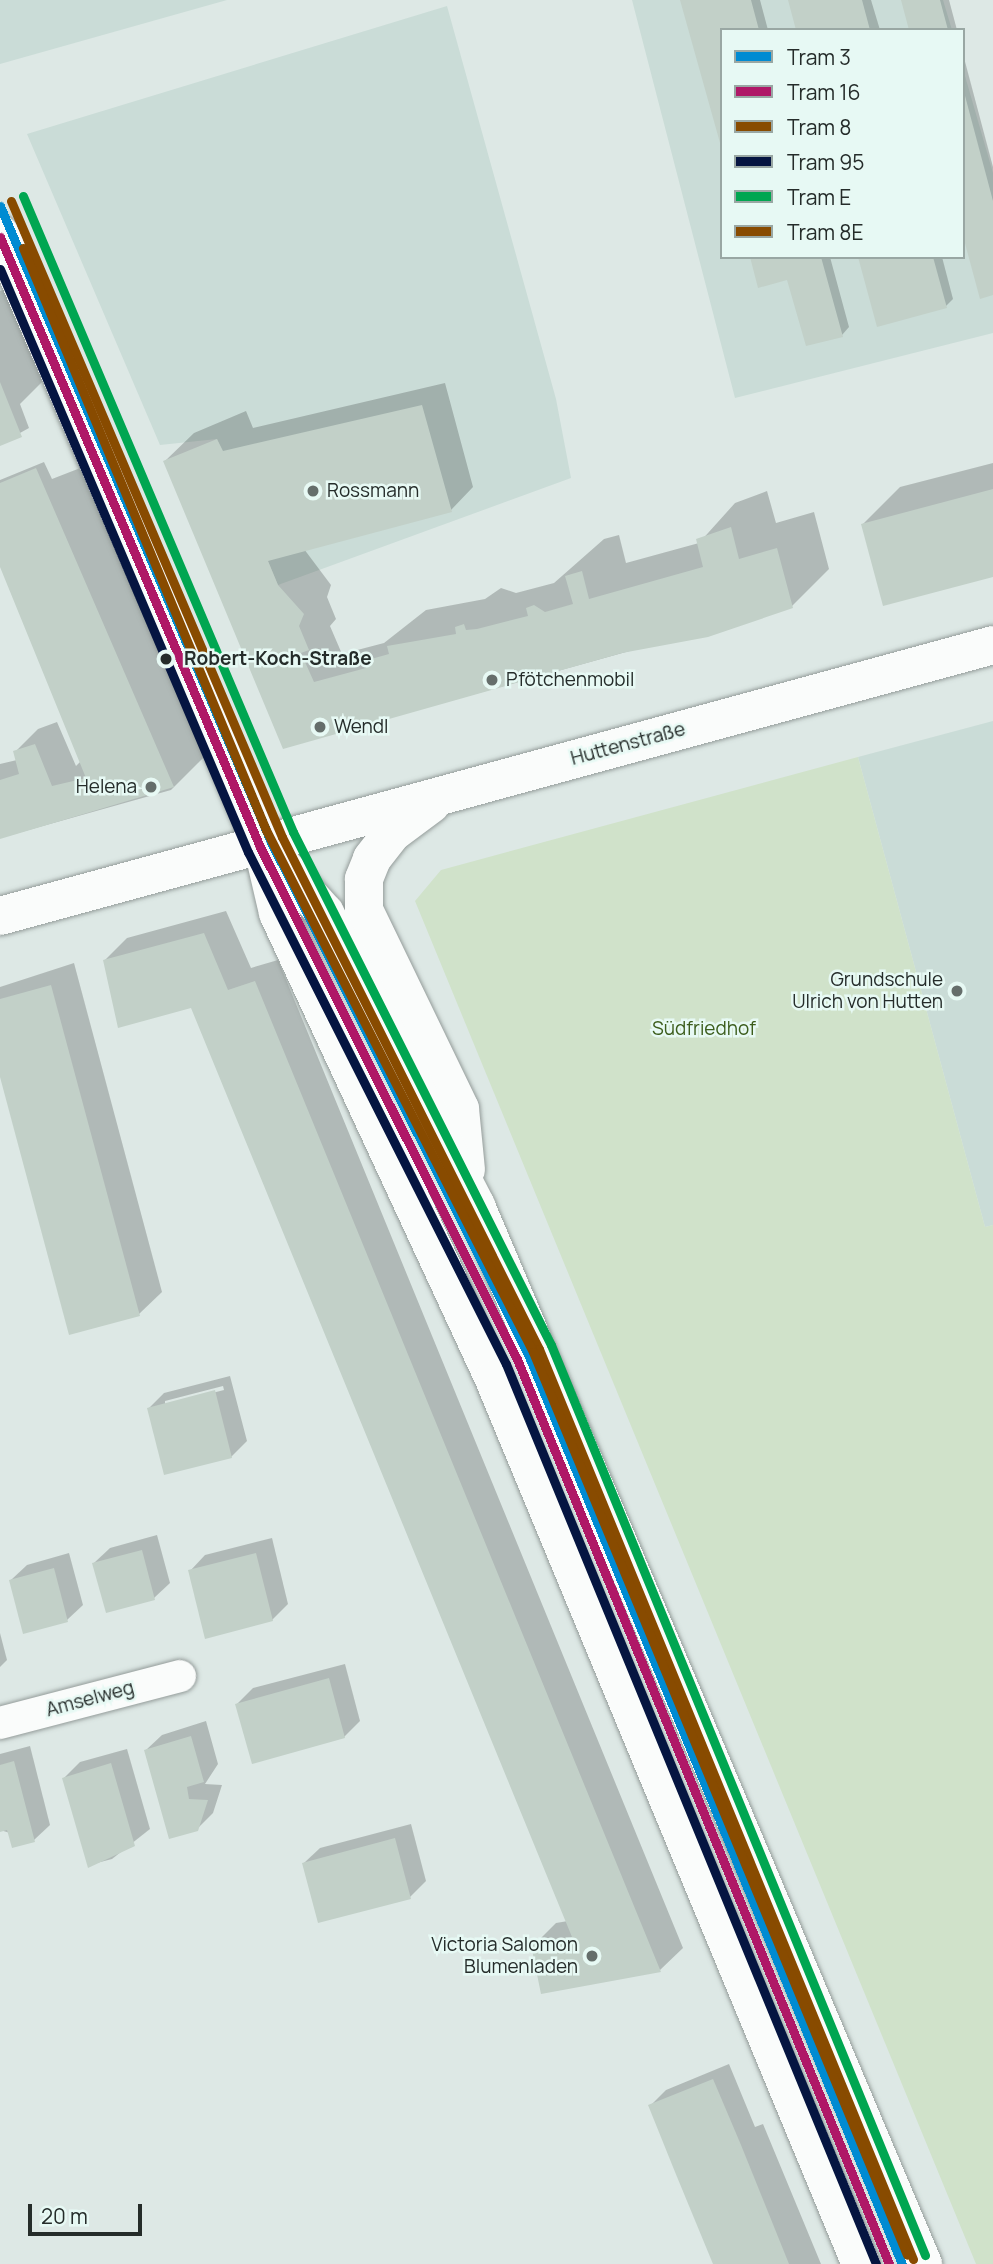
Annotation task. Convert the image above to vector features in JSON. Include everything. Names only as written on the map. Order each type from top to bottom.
[{"type":"street","points":[[0,234],[262,844],[278,913],[494,1379],[861,2264]]},
{"type":"street","name":"Huttenstraße","points":[[262,844],[993,645]]},
{"type":"street","points":[[444,794],[392,833],[372,859],[364,879],[364,909],[460,1110],[467,1189]]},
{"type":"street","points":[[0,916],[262,844]]},
{"type":"street","points":[[262,844],[325,913],[467,1189],[923,2264]]},
{"type":"street","name":"Amselweg","points":[[0,1723],[180,1676]]},
{"type":"shaded area","points":[[0,0],[227,0],[0,64]]},
{"type":"shaded area","points":[[632,0],[943,0],[951,28],[720,28],[720,259],[965,259],[965,76],[993,173],[993,333],[735,398]]},
{"type":"shaded area","points":[[447,6],[556,399],[571,478],[278,585],[217,439],[160,445],[27,134]]},
{"type":"shaded area","name":"Grundschule Ulrich von Hutten","points":[[993,721],[993,1225],[985,1227],[858,757]]},
{"type":"green space","name":"Südfriedhof","points":[[858,757],[985,1227],[993,1225],[993,2264],[976,2264],[415,901],[441,870]]},
{"type":"building","points":[[680,0],[751,0],[758,28],[720,28],[720,143]]},
{"type":"building","points":[[788,0],[862,0],[869,28],[795,28]]},
{"type":"building","points":[[901,0],[940,0],[947,28],[908,28]]},
{"type":"building","points":[[965,96],[993,201],[993,295],[980,299],[965,243]]},
{"type":"building","points":[[751,259],[822,259],[843,337],[806,346],[787,280],[758,288]]},
{"type":"building","points":[[859,259],[934,259],[947,308],[877,327]]},
{"type":"building","points":[[0,382],[22,437],[0,446]]},
{"type":"building","points":[[422,405],[452,512],[268,561],[278,585],[304,614],[299,626],[309,650],[301,653],[314,682],[366,668],[364,661],[389,654],[387,646],[456,634],[455,627],[464,624],[466,630],[477,629],[528,616],[526,608],[534,605],[545,612],[573,604],[565,576],[582,571],[589,599],[703,567],[696,539],[731,527],[739,559],[777,548],[793,608],[708,637],[622,653],[283,749],[163,461],[217,439],[223,451]]},
{"type":"building","points":[[36,468],[174,787],[0,839],[0,780],[19,774],[13,751],[35,744],[52,786],[86,778],[0,567],[0,483]]},
{"type":"building","points":[[993,489],[993,577],[883,606],[861,524]]},
{"type":"building","points":[[204,933],[228,990],[255,981],[661,1972],[541,1994],[531,1945],[572,1937],[191,1008],[118,1028],[103,960]]},
{"type":"building","points":[[51,985],[140,1316],[69,1335],[0,1077],[0,999]]},
{"type":"building","points":[[215,1390],[232,1458],[164,1475],[147,1408]]},
{"type":"building","points":[[142,1550],[155,1600],[106,1613],[92,1563]]},
{"type":"building","points":[[256,1553],[273,1621],[205,1639],[188,1570]]},
{"type":"building","points":[[54,1568],[68,1622],[23,1634],[9,1580]]},
{"type":"building","points":[[329,1678],[345,1738],[252,1764],[235,1704]]},
{"type":"building","points":[[191,1736],[204,1782],[187,1787],[189,1799],[208,1800],[198,1831],[169,1839],[144,1750]]},
{"type":"building","points":[[14,1761],[35,1842],[12,1848],[7,1830],[0,1832],[0,1765]]},
{"type":"building","points":[[111,1763],[135,1846],[88,1868],[62,1778]]},
{"type":"building","points":[[395,1838],[411,1899],[318,1923],[302,1863]]},
{"type":"building","points":[[713,2079],[789,2264],[713,2264],[675,2172],[648,2105]]},
{"type":"tram line","name":"E","points":[[23,196],[293,832],[551,1345],[925,2255]]},
{"type":"tram line","name":"8","points":[[11,201],[282,837],[539,1349],[913,2259]]},
{"type":"tram line","name":"3","points":[[0,206],[271,842],[528,1354],[902,2264]]},
{"type":"tram line","name":"16","points":[[0,237],[260,847],[517,1359],[889,2264]]},
{"type":"tram line","name":"8E","points":[[23,248],[266,830],[533,1352],[907,2255]]},
{"type":"tram line","name":"95","points":[[0,269],[248,852],[506,1364],[876,2264]]},
{"type":"place","name":"Rossmann","points":[[313,491]]},
{"type":"place","name":"Robert-Koch-Straße","points":[[166,659]]},
{"type":"place","name":"Pfötchenmobil","points":[[492,680]]},
{"type":"place","name":"Wendl","points":[[320,727]]},
{"type":"place","name":"Helena","points":[[151,787]]},
{"type":"place","name":"Grundschule Ulrich von Hutten","points":[[957,991]]},
{"type":"place","name":"Victoria Salomon Blumenladen","points":[[592,1956]]}]
